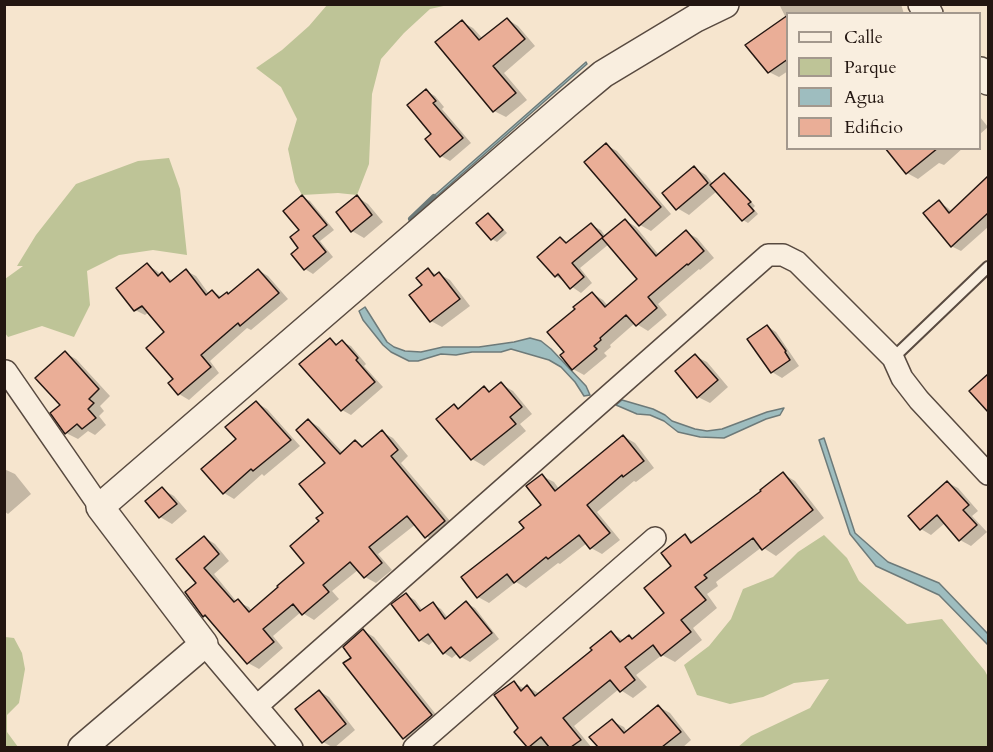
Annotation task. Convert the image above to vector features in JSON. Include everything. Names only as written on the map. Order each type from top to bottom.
[{"type":"street","points":[[100,507],[603,74],[692,11],[725,4]]},
{"type":"street","points":[[257,706],[768,255],[783,255],[797,262],[893,358],[902,378],[919,400],[988,474]]},
{"type":"street","points":[[6,371],[100,507],[204,645],[292,747]]},
{"type":"street","points":[[414,747],[655,538]]},
{"type":"street","points":[[82,747],[204,645]]},
{"type":"lane","points":[[893,358],[988,267]]},
{"type":"green space","points":[[327,5],[448,5],[430,9],[381,59],[372,94],[369,164],[357,195],[338,193],[302,195],[295,182],[288,149],[297,119],[281,87],[256,68],[282,50],[309,26]]},
{"type":"green space","points":[[169,158],[180,189],[187,255],[153,250],[119,255],[87,271],[90,305],[74,337],[42,326],[8,337],[5,333],[5,279],[23,266],[17,266],[36,235],[76,184],[138,161]]},
{"type":"green space","points":[[824,535],[847,558],[859,581],[907,624],[942,619],[985,671],[988,677],[988,747],[738,747],[751,736],[810,708],[829,679],[794,683],[763,697],[730,704],[697,695],[684,665],[709,646],[731,619],[743,589],[773,577],[798,552]]},
{"type":"green space","points":[[5,637],[14,638],[22,653],[25,669],[19,703],[7,715],[7,732],[18,747],[5,747]]},
{"type":"water","points":[[586,62],[587,64],[429,203],[428,201]]},
{"type":"water","points":[[365,307],[387,342],[405,351],[421,352],[443,347],[479,347],[530,338],[541,341],[586,386],[590,395],[584,396],[561,367],[549,360],[511,349],[501,352],[441,354],[418,361],[409,361],[383,345],[363,320],[359,311]]},
{"type":"water","points":[[622,400],[653,409],[672,421],[707,431],[722,429],[784,408],[780,415],[724,438],[700,437],[678,432],[664,421],[650,415],[637,414],[616,405]]},
{"type":"water","points":[[824,438],[855,533],[888,562],[939,583],[988,634],[988,645],[939,595],[876,566],[850,534],[819,440]]},
{"type":"building","points":[[786,16],[786,60],[768,73],[745,45]]},
{"type":"building","points":[[507,18],[525,39],[493,66],[516,93],[493,112],[435,42],[462,20],[479,40]]},
{"type":"building","points":[[426,89],[436,101],[433,103],[463,138],[440,157],[425,139],[431,134],[407,105]]},
{"type":"building","points":[[606,143],[661,207],[639,226],[584,162]]},
{"type":"building","points":[[887,150],[936,150],[906,174]]},
{"type":"building","points":[[694,166],[708,183],[676,210],[662,193]]},
{"type":"building","points":[[724,173],[751,202],[748,204],[754,211],[742,221],[710,185]]},
{"type":"building","points":[[988,176],[988,213],[951,247],[923,213],[939,200],[949,213]]},
{"type":"building","points":[[302,195],[327,225],[313,236],[326,252],[304,270],[291,254],[298,248],[290,237],[299,230],[283,211]]},
{"type":"building","points":[[357,195],[372,215],[351,232],[336,212]]},
{"type":"building","points":[[488,213],[503,230],[491,240],[476,223]]},
{"type":"building","points":[[625,219],[656,256],[686,230],[704,251],[648,297],[657,308],[636,326],[626,315],[600,338],[601,340],[594,346],[597,349],[572,370],[560,355],[564,352],[547,332],[592,292],[605,307],[637,279],[602,238]]},
{"type":"building","points":[[591,223],[603,237],[572,263],[584,277],[570,289],[558,274],[555,277],[537,257],[560,237],[566,243]]},
{"type":"building","points":[[147,263],[158,276],[162,272],[170,282],[186,269],[206,295],[212,290],[219,298],[227,292],[228,294],[258,269],[279,293],[240,326],[238,323],[201,355],[211,367],[178,395],[168,383],[173,379],[146,348],[164,332],[142,306],[134,311],[116,288]]},
{"type":"building","points":[[428,268],[434,276],[439,272],[460,299],[430,322],[409,295],[422,285],[416,278]]},
{"type":"building","points":[[767,325],[790,360],[771,373],[747,339]]},
{"type":"building","points":[[330,338],[336,345],[342,340],[375,382],[341,411],[299,364]]},
{"type":"building","points":[[65,351],[99,389],[89,399],[94,403],[88,409],[96,418],[82,429],[77,424],[65,434],[50,413],[60,405],[35,378]]},
{"type":"building","points":[[695,354],[718,380],[697,398],[675,371]]},
{"type":"building","points":[[988,374],[988,412],[969,391]]},
{"type":"building","points":[[501,382],[522,407],[510,417],[516,424],[471,460],[436,419],[454,404],[458,409],[484,386],[489,392]]},
{"type":"building","points":[[256,401],[291,440],[253,471],[251,469],[223,494],[201,469],[236,439],[225,427]]},
{"type":"building","points":[[308,419],[340,454],[355,440],[362,447],[382,430],[398,450],[391,456],[445,521],[425,538],[407,516],[369,547],[382,563],[364,578],[350,562],[323,585],[329,592],[302,615],[293,604],[263,629],[274,642],[247,664],[205,615],[203,617],[185,592],[196,583],[176,559],[204,536],[219,554],[204,568],[234,602],[238,599],[249,612],[304,563],[290,546],[319,521],[316,518],[323,513],[299,484],[325,463],[296,430]]},
{"type":"building","points":[[623,435],[644,461],[623,477],[622,475],[587,505],[610,533],[590,549],[579,535],[548,559],[546,557],[514,583],[507,574],[477,598],[461,577],[524,528],[519,522],[541,505],[526,486],[542,474],[555,491]]},
{"type":"building","points":[[783,472],[813,510],[762,550],[753,538],[704,575],[707,578],[695,587],[706,600],[681,620],[691,632],[661,656],[653,645],[625,667],[635,680],[620,692],[610,680],[563,718],[581,740],[571,747],[549,747],[541,737],[527,747],[514,732],[518,728],[494,695],[514,681],[521,691],[527,685],[535,696],[592,650],[590,648],[611,631],[620,642],[629,635],[632,639],[664,613],[644,588],[671,566],[661,553],[685,534],[691,543]]},
{"type":"building","points":[[947,481],[969,505],[963,510],[977,525],[959,541],[937,515],[920,530],[908,516]]},
{"type":"building","points":[[162,487],[177,504],[159,518],[145,501]]},
{"type":"building","points":[[406,593],[420,611],[433,602],[445,619],[466,601],[492,633],[460,658],[451,647],[443,654],[428,634],[419,641],[391,604]]},
{"type":"building","points":[[363,629],[432,715],[403,739],[343,663],[351,658],[343,647]]},
{"type":"building","points":[[319,690],[346,724],[322,743],[295,709]]},
{"type":"building","points":[[658,705],[681,732],[662,747],[598,747],[589,737],[612,719],[624,733]]},
{"type":"waterway","points":[[411,219],[434,197]]}]
